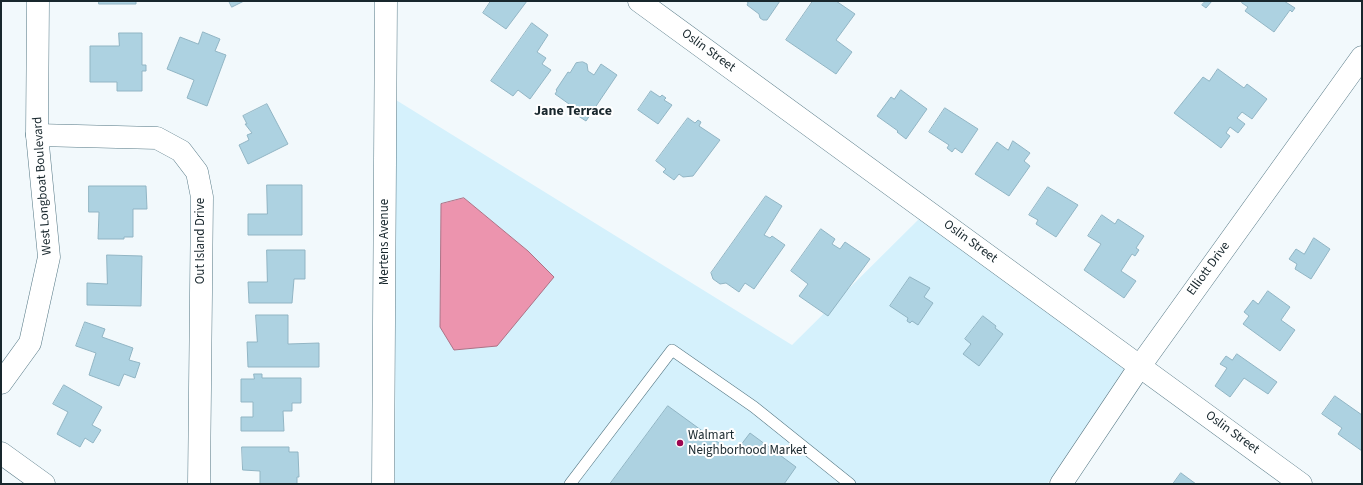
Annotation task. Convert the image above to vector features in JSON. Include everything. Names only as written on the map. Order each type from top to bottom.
[{"type":"street","name":"West Longboat Boulevard","points":[[1,383],[30,343],[49,257],[37,135],[38,1]]},
{"type":"street","name":"Mertens Avenue","points":[[383,484],[386,1]]},
{"type":"street","name":"Oslin Street","points":[[639,1],[1301,484]]},
{"type":"street","name":"Elliott Drive","points":[[1061,484],[1140,366],[1362,57]]},
{"type":"street","name":"Out Island Drive","points":[[37,135],[157,138],[181,151],[197,172],[202,197],[199,484]]},
{"type":"street","points":[[1,453],[44,484]]},
{"type":"lane","points":[[570,484],[672,350],[754,407],[850,484]]},
{"type":"shaded area","points":[[396,100],[792,345],[919,219],[1124,369],[1047,484],[395,484]],"holes":[[[464,198],[528,251],[554,277],[440,327],[441,204]]]},
{"type":"shaded area","points":[[464,198],[528,251],[554,277],[497,346],[454,350],[440,327],[441,204]]},
{"type":"building","points":[[99,1],[136,1],[136,4],[99,4]]},
{"type":"building","points":[[229,1],[244,1],[232,7]]},
{"type":"building","points":[[491,1],[527,1],[506,29],[483,13]]},
{"type":"building","points":[[746,1],[780,1],[767,20],[763,20],[760,18],[759,14],[747,5],[748,3]]},
{"type":"building","points":[[813,1],[836,1],[855,14],[836,40],[852,52],[836,74],[786,40]]},
{"type":"building","points":[[1206,1],[1212,1],[1206,8],[1202,5]]},
{"type":"building","points":[[1243,1],[1284,1],[1295,8],[1292,12],[1290,10],[1274,32],[1245,11],[1248,7],[1242,3]]},
{"type":"building","points":[[532,23],[548,35],[537,52],[546,58],[542,64],[551,70],[530,99],[518,90],[513,96],[491,81]]},
{"type":"building","points":[[203,32],[220,39],[215,51],[226,55],[207,106],[187,98],[194,80],[167,69],[180,37],[198,44]]},
{"type":"building","points":[[119,33],[142,33],[142,65],[146,65],[146,71],[142,71],[142,91],[117,91],[117,82],[90,82],[90,46],[119,46]]},
{"type":"building","points":[[583,62],[587,64],[588,71],[594,75],[601,64],[617,75],[586,121],[566,108],[569,104],[555,94],[568,72],[570,73],[576,63]]},
{"type":"building","points":[[1218,69],[1244,88],[1247,84],[1267,99],[1252,119],[1242,112],[1237,118],[1245,124],[1238,133],[1230,127],[1226,133],[1230,136],[1221,148],[1174,113],[1203,77],[1209,81]]},
{"type":"building","points":[[901,90],[927,109],[906,139],[897,132],[898,131],[877,116],[891,97],[894,99]]},
{"type":"building","points":[[651,91],[660,97],[662,95],[666,98],[664,100],[672,105],[658,124],[638,110]]},
{"type":"building","points":[[267,104],[288,144],[248,164],[239,145],[249,140],[247,135],[252,133],[245,124],[247,124],[243,116]]},
{"type":"building","points":[[945,108],[978,129],[962,153],[955,148],[952,152],[947,148],[949,145],[929,132]]},
{"type":"building","points":[[688,118],[695,123],[698,120],[701,122],[699,126],[720,140],[693,176],[683,177],[679,174],[674,180],[663,172],[666,169],[656,161]]},
{"type":"building","points":[[1013,141],[1030,153],[1024,161],[1030,166],[1009,196],[975,174],[997,142],[1008,150]]},
{"type":"building","points":[[267,185],[302,185],[302,235],[248,235],[248,214],[267,214]]},
{"type":"building","points":[[89,186],[146,186],[147,209],[133,209],[133,237],[124,237],[124,239],[98,239],[99,212],[89,212]]},
{"type":"building","points":[[1048,187],[1078,205],[1056,237],[1036,224],[1038,220],[1029,215]]},
{"type":"building","points":[[766,196],[782,206],[764,235],[770,238],[772,236],[785,245],[754,289],[745,283],[739,292],[726,283],[720,284],[713,279],[711,273]]},
{"type":"building","points":[[1102,215],[1115,224],[1118,219],[1144,236],[1136,248],[1139,250],[1135,256],[1132,254],[1121,271],[1136,281],[1124,298],[1084,270],[1101,244],[1088,236]]},
{"type":"building","points":[[821,229],[835,239],[832,244],[840,249],[845,242],[870,259],[828,316],[799,296],[808,284],[791,271]]},
{"type":"building","points":[[1314,238],[1330,249],[1311,279],[1295,269],[1297,264],[1289,259],[1296,249],[1304,254]]},
{"type":"building","points":[[267,250],[305,250],[305,279],[294,279],[292,303],[249,303],[248,282],[267,282]]},
{"type":"building","points":[[107,255],[142,256],[141,306],[87,305],[87,283],[107,284]]},
{"type":"building","points":[[910,277],[930,288],[924,297],[933,303],[918,325],[912,321],[910,323],[907,321],[908,318],[890,306]]},
{"type":"building","points":[[1268,291],[1290,307],[1281,320],[1295,330],[1280,351],[1243,324],[1249,316],[1244,312],[1253,300],[1258,304]]},
{"type":"building","points":[[256,315],[288,315],[288,344],[319,343],[319,367],[248,367],[247,342],[257,342]]},
{"type":"building","points":[[983,316],[996,326],[995,328],[1003,334],[979,366],[963,354],[971,344],[965,339]]},
{"type":"building","points":[[85,322],[105,329],[102,337],[133,348],[129,360],[140,363],[135,378],[124,374],[119,386],[89,375],[96,353],[76,346]]},
{"type":"building","points":[[1237,354],[1277,382],[1268,394],[1244,378],[1230,397],[1215,386],[1227,368],[1220,364],[1226,356],[1232,360]]},
{"type":"building","points":[[254,374],[262,374],[262,378],[301,378],[301,403],[292,403],[292,411],[283,411],[284,431],[241,431],[241,417],[253,417],[253,402],[241,402],[241,379],[254,379]]},
{"type":"building","points":[[64,385],[102,407],[92,425],[101,430],[93,443],[85,438],[80,447],[57,434],[68,412],[53,404]]},
{"type":"building","points":[[1335,396],[1362,415],[1362,451],[1338,434],[1342,428],[1322,414]]},
{"type":"building","name":"Walmart Neighborhood Market","points":[[668,406],[734,454],[750,433],[796,467],[784,484],[610,484]]},
{"type":"building","points":[[242,447],[289,447],[289,452],[298,452],[299,477],[297,477],[297,484],[260,484],[260,471],[243,470]]},
{"type":"building","points":[[1181,473],[1196,484],[1173,484]]},
{"type":"place","name":"Walmart Neighborhood Market","points":[[680,443]]},
{"type":"district","name":"Jane Terrace","points":[[573,112]]}]
